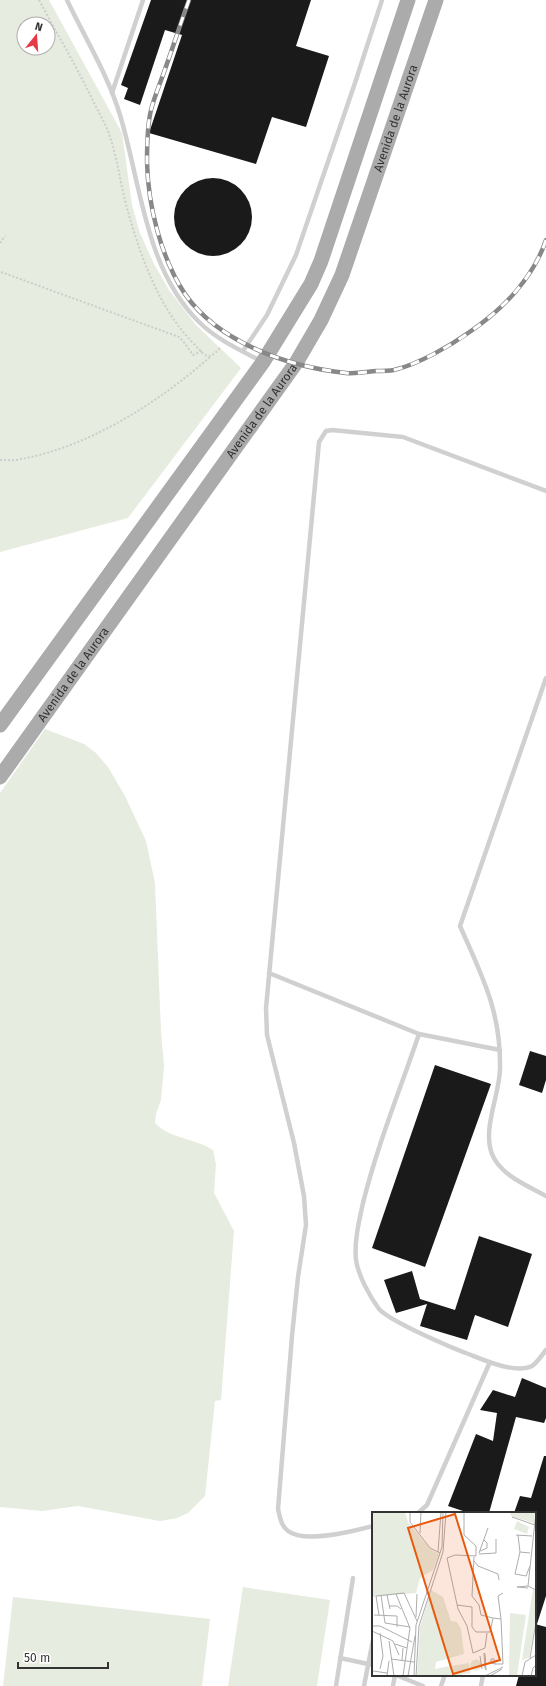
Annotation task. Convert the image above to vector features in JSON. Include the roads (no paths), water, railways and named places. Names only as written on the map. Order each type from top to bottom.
[{"type":"main road","points":[[0,725],[263,362],[311,284],[408,0]]},
{"type":"main road","name":"Avenida de la Aurora","points":[[0,777],[291,369],[321,320],[342,275],[436,0]]},
{"type":"lane","points":[[67,0],[112,93],[126,137],[145,218],[169,281],[188,311],[200,323],[214,334],[263,362]]},
{"type":"lane","points":[[112,93],[143,0]]},
{"type":"lane","points":[[243,351],[267,315],[296,255],[382,0]]},
{"type":"lane","points":[[372,1526],[311,1536],[294,1534],[284,1527],[281,1522],[278,1509],[292,1336],[298,1277],[306,1225],[304,1196],[294,1143],[267,1035],[266,1008],[319,450],[322,436],[326,431],[338,430],[403,437],[546,491]]},
{"type":"lane","points":[[546,678],[460,926],[488,989],[500,1035],[499,1080],[488,1135],[490,1149],[499,1167],[516,1179],[546,1196]]},
{"type":"lane","points":[[269,973],[419,1034],[500,1050]]},
{"type":"lane","points":[[419,1034],[374,1163],[361,1214],[356,1245],[356,1262],[365,1287],[379,1308],[385,1314],[452,1347],[504,1367],[517,1368],[532,1366],[546,1350]]},
{"type":"lane","points":[[420,1512],[427,1505],[490,1362]]},
{"type":"lane","points":[[336,1686],[353,1578]]},
{"type":"lane","points":[[364,1686],[371,1664],[372,1652]]},
{"type":"lane","points":[[340,1658],[371,1664]]},
{"type":"lane","points":[[393,1686],[396,1676]]},
{"type":"lane","points":[[398,1676],[423,1686]]},
{"type":"lane","points":[[441,1686],[444,1676]]},
{"type":"lane","points":[[481,1686],[483,1676]]},
{"type":"railway","points":[[189,0],[151,110],[148,136],[148,179],[157,231],[169,264],[185,294],[199,311],[216,326],[257,350],[302,365],[324,370],[349,373],[394,370],[424,359],[454,343],[494,313],[516,292],[525,280],[546,240]]}]
